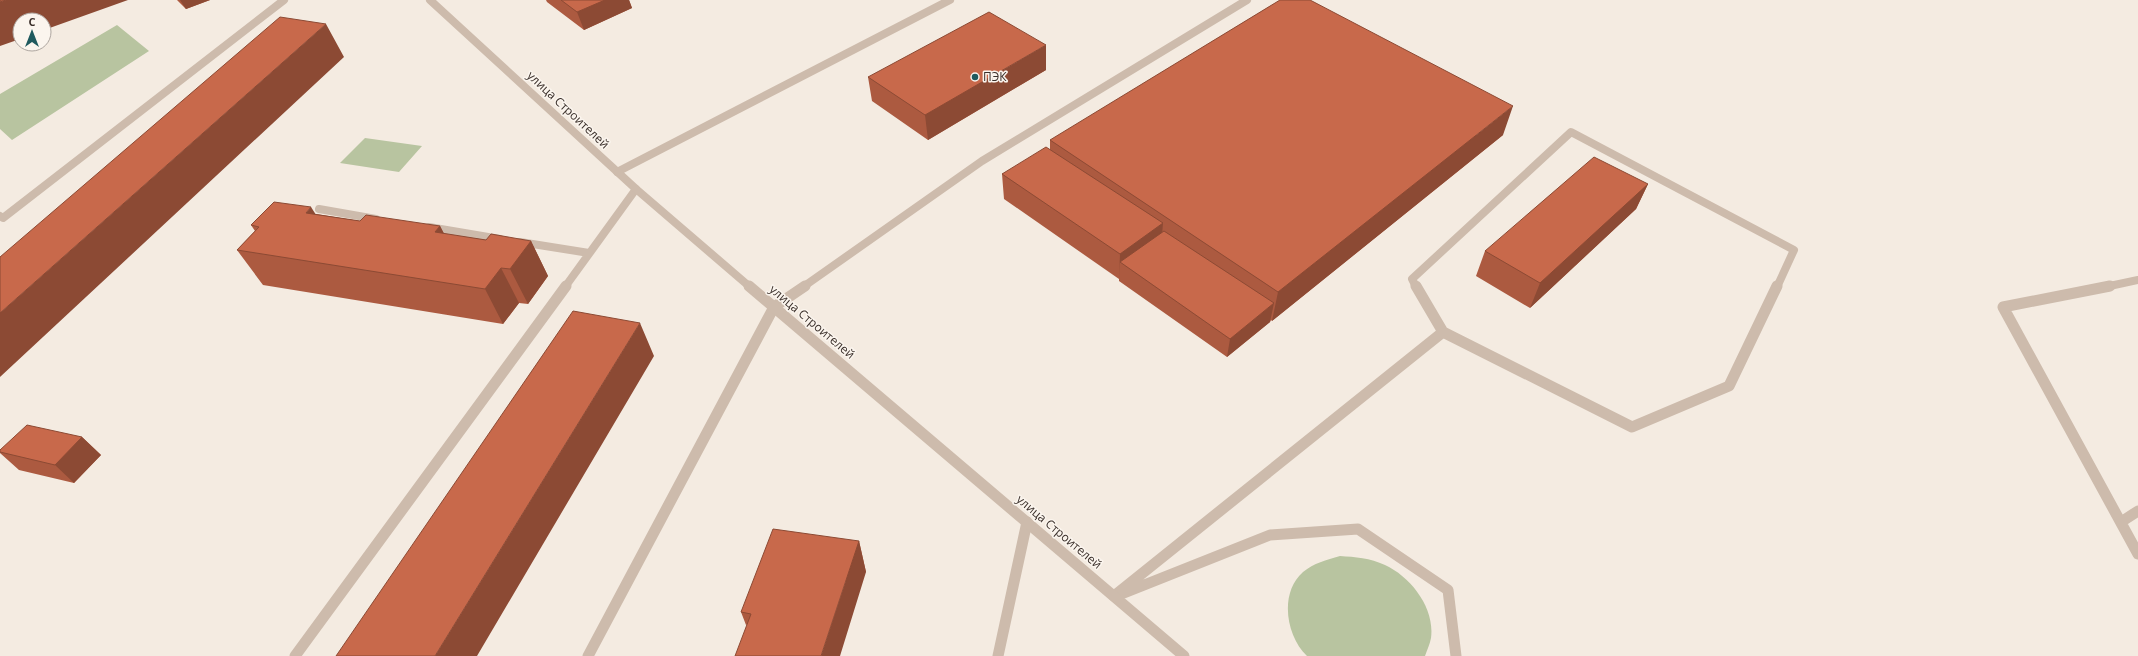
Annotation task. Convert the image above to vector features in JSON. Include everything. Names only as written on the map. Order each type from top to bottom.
[{"type":"street","points":[[1,218],[284,0]]},
{"type":"street","name":"улица Строителей","points":[[430,0],[636,189],[1184,656]]},
{"type":"street","points":[[617,172],[950,0]]},
{"type":"street","points":[[588,656],[774,307],[982,161],[1247,0]]},
{"type":"street","points":[[1571,132],[1794,250],[1729,386],[1632,427],[1443,332],[1412,279],[1571,132]]},
{"type":"street","points":[[295,656],[636,189]]},
{"type":"street","points":[[319,209],[384,220]]},
{"type":"street","points":[[422,226],[589,253]]},
{"type":"street","points":[[2138,280],[2003,307],[2138,554]]},
{"type":"street","points":[[1114,596],[1443,332]]},
{"type":"street","points":[[2120,522],[2138,511]]},
{"type":"street","points":[[998,656],[1027,522]]},
{"type":"street","points":[[1114,596],[1270,535],[1358,529],[1448,590],[1456,656]]},
{"type":"green space","points":[[117,25],[149,51],[12,140],[0,129],[0,94]]},
{"type":"green space","points":[[365,138],[422,146],[399,172],[340,163]]},
{"type":"green space","points":[[1340,556],[1362,558],[1385,565],[1395,570],[1412,585],[1425,605],[1429,616],[1431,640],[1425,656],[1307,656],[1300,648],[1290,626],[1288,614],[1288,603],[1295,581],[1311,566]]},
{"type":"building","points":[[561,0],[605,0],[577,12]]},
{"type":"building","points":[[1280,0],[1310,0],[1513,106],[1278,292],[1050,140]]},
{"type":"building","points":[[989,12],[1046,45],[925,115],[868,77]]},
{"type":"building","points":[[280,17],[326,24],[0,313],[0,257]]},
{"type":"building","points":[[1046,147],[1163,223],[1120,254],[1002,174]]},
{"type":"building","points":[[1594,157],[1648,184],[1540,283],[1485,251]]},
{"type":"building","points":[[274,202],[311,207],[306,213],[360,221],[366,215],[440,226],[435,232],[486,240],[491,234],[531,241],[510,269],[501,268],[485,289],[237,250],[259,227],[251,225]]},
{"type":"building","points":[[1164,231],[1274,303],[1230,339],[1120,262]]},
{"type":"building","points":[[573,311],[640,323],[435,656],[336,656]]},
{"type":"building","points":[[27,425],[82,437],[55,465],[0,452],[0,450]]},
{"type":"building","points":[[773,529],[859,541],[821,656],[735,656],[751,614],[741,612]]},
{"type":"place","name":"ПЭК","points":[[975,77]]}]
